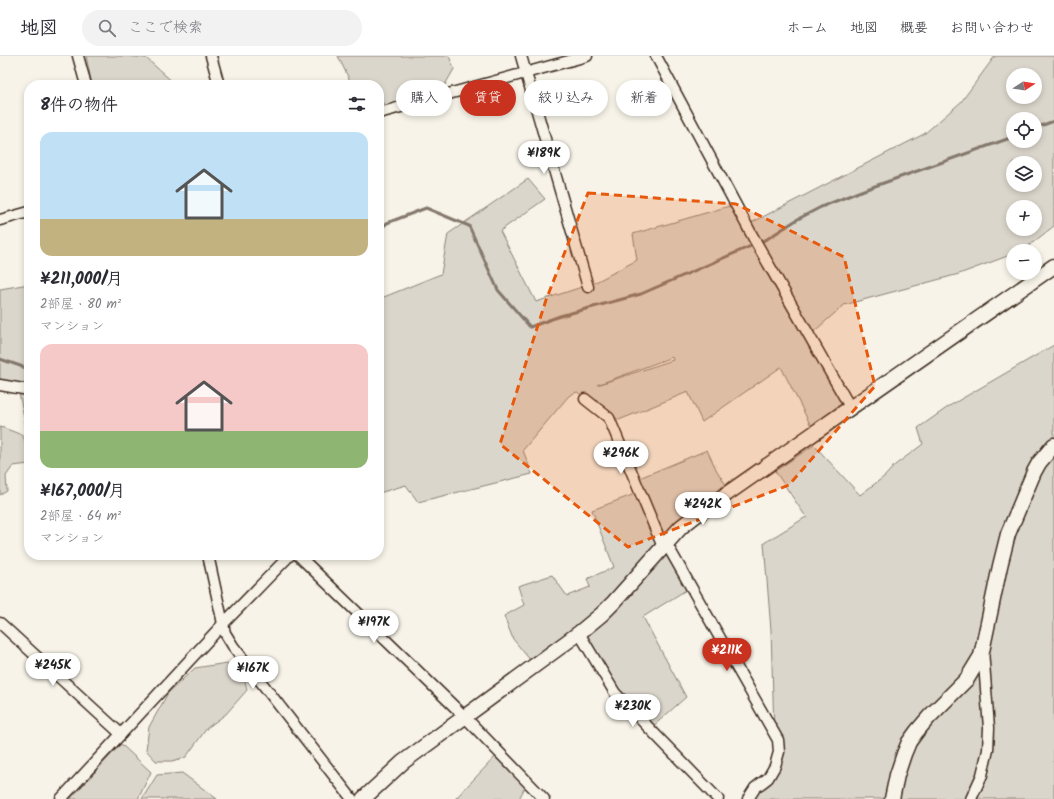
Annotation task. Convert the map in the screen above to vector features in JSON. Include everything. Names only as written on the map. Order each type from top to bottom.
[{"type":"street","points":[[78,56],[85,80]]},
{"type":"street","points":[[211,56],[218,80]]},
{"type":"street","points":[[521,56],[588,287]]},
{"type":"street","points":[[384,112],[587,56]]},
{"type":"street","points":[[656,56],[753,237],[850,408]]},
{"type":"street","points":[[0,220],[24,213]]},
{"type":"street","points":[[363,799],[403,762],[579,633],[602,614],[681,527],[695,516],[1054,266]]},
{"type":"street","points":[[0,385],[24,389]]},
{"type":"street","points":[[585,399],[609,418],[664,545],[778,740],[779,752],[775,766],[768,778],[755,788],[748,799]]},
{"type":"street","points":[[892,799],[901,761],[909,742],[929,717],[967,679],[981,656],[1008,534],[1039,462],[1054,445]]},
{"type":"street","points":[[209,560],[225,633],[233,646],[352,799]]},
{"type":"street","points":[[61,799],[223,624],[285,560]]},
{"type":"street","points":[[303,560],[465,717],[544,799]]},
{"type":"street","points":[[0,624],[121,734]]},
{"type":"street","points":[[579,633],[615,693],[718,799]]},
{"type":"street","points":[[971,799],[982,775],[988,750],[989,728],[983,648]]},
{"type":"highlighted area","points":[[588,193],[736,204],[844,257],[875,386],[789,485],[628,547],[500,444],[546,300]]},
{"type":"shaded area","points":[[86,56],[126,56],[146,58],[170,80],[91,80]]},
{"type":"shaded area","points":[[338,56],[449,56],[454,69],[448,80],[396,80],[396,109],[388,111],[384,105],[384,80],[350,80]]},
{"type":"shaded area","points":[[995,56],[1054,56],[1054,226],[1042,235],[1042,200],[1006,200],[1006,236],[1041,236],[1031,244],[1006,244],[1006,257],[959,274],[844,305],[809,336],[747,225],[924,134],[961,102]]},
{"type":"shaded area","points":[[528,179],[545,199],[500,231],[536,302],[594,283],[637,260],[633,234],[733,205],[743,231],[846,400],[811,426],[781,367],[702,422],[688,392],[619,420],[577,392],[567,398],[523,450],[532,474],[418,502],[406,485],[384,492],[384,297],[441,274],[448,234]],"holes":[[[672,357],[673,360],[597,385]]]},
{"type":"shaded area","points":[[24,285],[24,387],[0,380],[0,289]]},
{"type":"shaded area","points":[[1054,345],[1054,799],[748,799],[775,766],[771,630],[764,543],[806,517],[808,518],[775,471],[814,445],[860,495],[885,476],[895,465],[923,444],[918,428],[951,405]]},
{"type":"shaded area","points":[[18,388],[24,389],[24,417]]},
{"type":"shaded area","points":[[0,427],[22,435],[24,439],[24,465],[13,466],[6,476],[7,491],[0,495]]},
{"type":"shaded area","points":[[707,450],[717,471],[730,491],[666,543],[637,479]]},
{"type":"shaded area","points":[[640,492],[663,547],[694,585],[643,617],[686,697],[650,729],[615,693],[581,637],[535,666],[513,639],[504,616],[524,605],[518,586],[552,575],[567,596],[590,587],[587,579],[614,567],[592,510]]},
{"type":"shaded area","points":[[227,663],[243,672],[247,690],[226,714],[207,728],[186,757],[172,761],[156,761],[146,750],[149,727],[168,693],[195,668]]},
{"type":"shaded area","points":[[121,744],[151,772],[138,799],[70,799]]},
{"type":"shaded area","points":[[496,756],[525,787],[519,799],[455,799]]},
{"type":"shaded area","points":[[182,773],[217,799],[142,799],[157,775]]},
{"type":"waterway","points":[[1042,125],[1054,121]]},
{"type":"waterway","points":[[384,226],[387,223],[426,208],[469,226],[498,290],[530,327],[560,316],[641,294],[767,239],[798,219],[821,207],[861,191],[1006,139]]},
{"type":"waterway","points":[[0,359],[24,367]]}]
